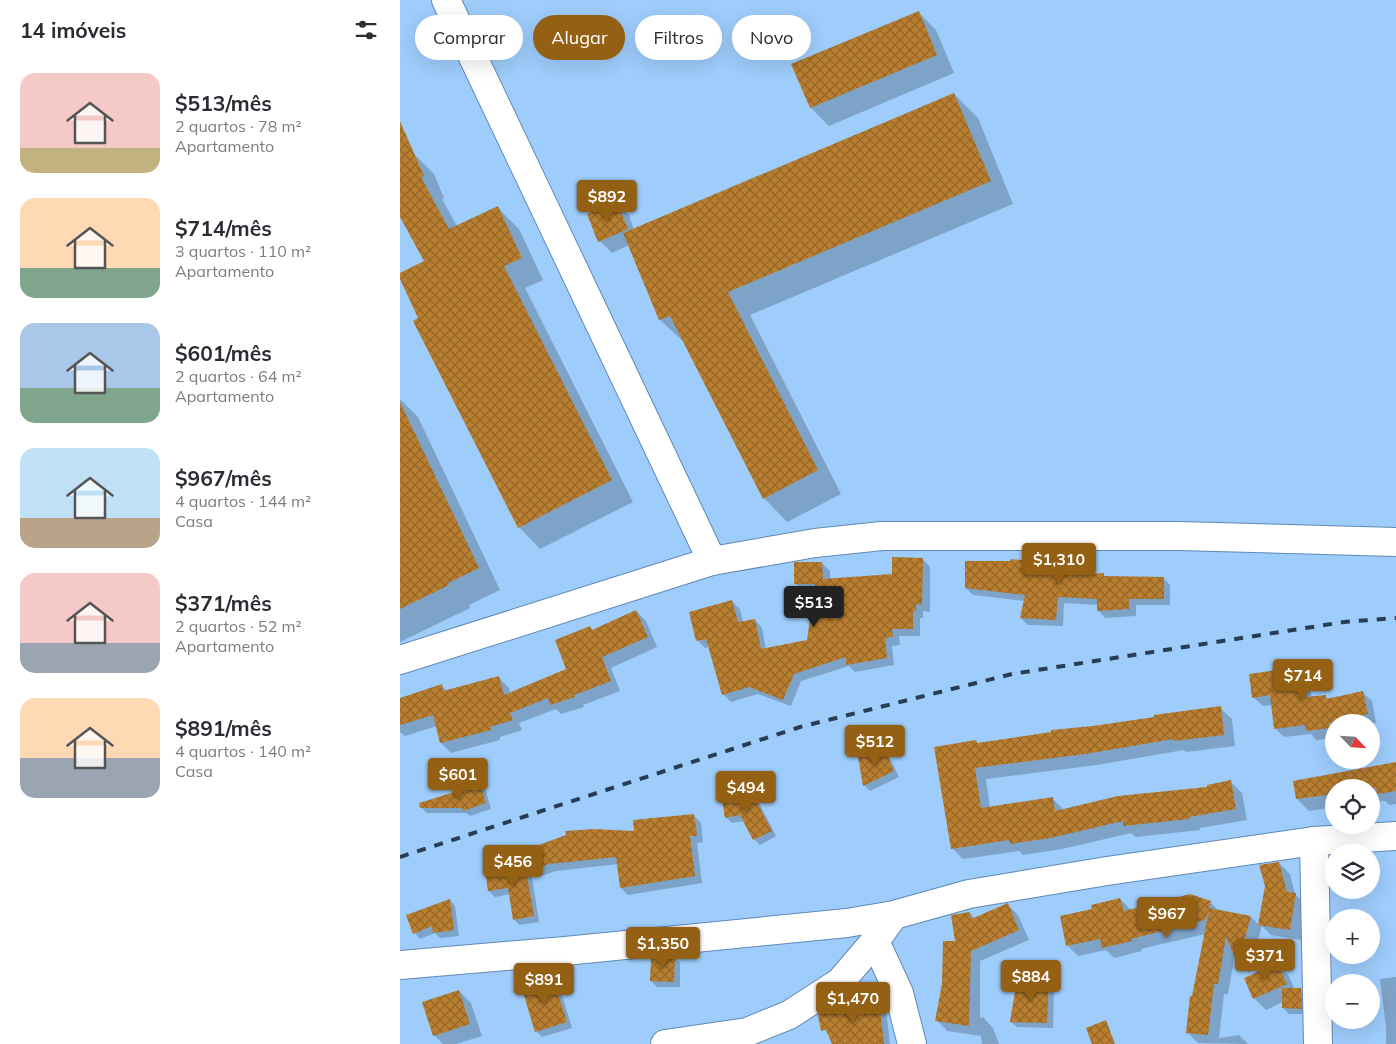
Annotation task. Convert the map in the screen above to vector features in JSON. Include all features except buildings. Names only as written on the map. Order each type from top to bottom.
[{"type":"street","points":[[446,0],[712,561]]},
{"type":"street","points":[[400,660],[712,561],[815,543],[882,536],[1180,536],[1396,542]]},
{"type":"street","points":[[400,965],[847,923],[894,915],[969,894],[1117,870],[1314,842],[1396,836]]},
{"type":"street","points":[[1314,842],[1318,1044]]},
{"type":"street","points":[[665,1044],[747,1032],[789,1015],[840,982],[875,941],[894,915]]},
{"type":"street","points":[[875,941],[899,994],[912,1044]]},
{"type":"railway","points":[[400,857],[800,727],[1012,674],[1344,622],[1396,618]]}]
